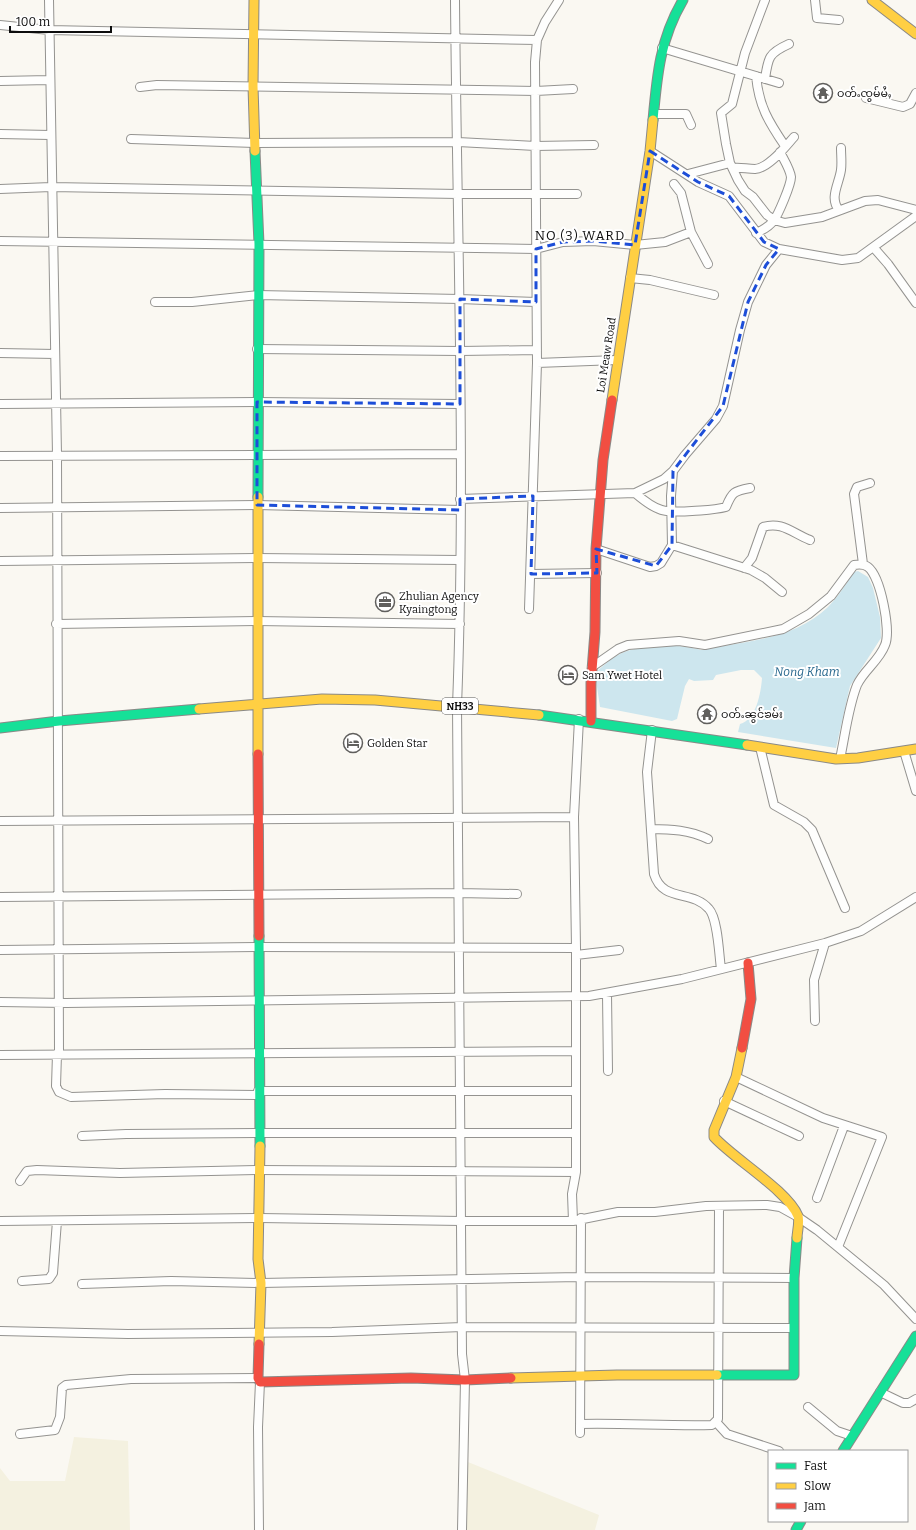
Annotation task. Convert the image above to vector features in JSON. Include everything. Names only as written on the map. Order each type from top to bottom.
[{"type":"main road","points":[[254,0],[253,86],[259,244],[257,349],[258,1170],[260,1218],[258,1259],[261,1283],[259,1380],[411,1378],[465,1380],[581,1376],[794,1375],[794,1278],[798,1216],[783,1196],[723,1147],[714,1137],[714,1130],[724,1101],[736,1077],[751,999],[748,963]]},
{"type":"main road","name":"Loi Meaw Road","points":[[591,721],[597,573],[596,549],[603,460],[650,151],[662,48],[672,19],[682,0]]},
{"type":"main road","points":[[872,0],[916,34]]},
{"type":"main road","name":"NH33","points":[[0,728],[59,721],[322,699],[457,706],[579,719],[840,759],[858,758],[916,749]]},
{"type":"main road","points":[[844,1450],[916,1336]]},
{"type":"street","points":[[49,0],[49,80],[57,456],[56,624],[59,721],[59,948],[58,1054],[56,1086],[59,1092],[70,1097],[258,1093],[576,1092]]},
{"type":"street","points":[[454,0],[460,299],[460,624],[457,706],[462,1354],[465,1380],[462,1530]]},
{"type":"street","points":[[529,609],[537,362],[535,146],[537,40],[545,22],[560,0]]},
{"type":"street","points":[[765,0],[752,33],[732,104],[722,114],[726,144],[732,166],[745,191],[753,197],[766,215],[774,220],[785,223],[822,217],[865,201],[878,200],[916,210]]},
{"type":"street","points":[[815,0],[817,18],[839,20]]},
{"type":"street","points":[[0,25],[49,30],[254,33],[537,40]]},
{"type":"street","points":[[765,79],[769,57],[774,51],[789,44]]},
{"type":"street","points":[[662,48],[741,70],[779,83]]},
{"type":"street","points":[[756,76],[758,95],[764,112],[783,149],[791,180],[785,199],[774,220],[766,228],[756,233]]},
{"type":"street","points":[[0,81],[49,80]]},
{"type":"street","points":[[140,88],[158,85],[456,91],[536,91],[573,89]]},
{"type":"street","points":[[866,98],[903,107],[910,104],[916,92]]},
{"type":"street","points":[[654,114],[686,114],[691,124]]},
{"type":"street","points":[[0,134],[50,135]]},
{"type":"street","points":[[688,174],[732,166],[756,169],[773,160],[794,137]]},
{"type":"street","points":[[131,139],[255,143],[458,142],[535,146],[594,145]]},
{"type":"street","points":[[839,210],[835,200],[837,182],[841,171],[841,148]]},
{"type":"street","points":[[650,151],[688,174],[698,182],[729,196],[764,242],[779,249],[842,260],[858,258],[874,248],[916,216]]},
{"type":"street","points":[[674,184],[681,193],[690,232],[708,264]]},
{"type":"street","points":[[0,189],[51,187],[458,194],[577,194]]},
{"type":"street","points":[[0,240],[536,248],[563,242],[593,241],[635,245],[665,242],[690,232]]},
{"type":"street","points":[[874,248],[888,264],[916,303]]},
{"type":"street","points":[[460,499],[635,493],[664,479],[673,471],[716,419],[723,406],[748,302],[766,265],[779,249]]},
{"type":"street","points":[[630,278],[650,280],[714,294]]},
{"type":"street","points":[[155,302],[192,302],[258,295],[536,302]]},
{"type":"street","points":[[257,349],[460,352],[537,350]]},
{"type":"street","points":[[0,353],[55,354]]},
{"type":"street","points":[[537,362],[617,360]]},
{"type":"street","points":[[0,404],[257,402],[460,404]]},
{"type":"street","points":[[0,456],[460,454]]},
{"type":"street","points":[[596,549],[642,564],[656,566],[661,563],[672,545],[673,471]]},
{"type":"street","points":[[862,564],[854,494],[857,487],[870,483]]},
{"type":"street","points":[[635,493],[650,506],[663,512],[672,513],[714,510],[726,507],[731,494],[737,490],[750,488]]},
{"type":"street","points":[[0,508],[56,506],[257,505],[460,510]]},
{"type":"street","points":[[744,568],[752,558],[763,527],[772,524],[779,524],[810,540]]},
{"type":"street","points":[[672,545],[744,568],[765,578],[782,592]]},
{"type":"street","points":[[0,561],[257,558],[460,560]]},
{"type":"street","points":[[592,667],[618,649],[628,645],[678,641],[705,645],[783,629],[809,614],[831,596],[854,565],[862,564],[870,568],[875,578],[882,599],[887,633],[885,645],[877,658],[864,672],[857,686],[840,759]]},
{"type":"street","points":[[531,574],[597,573]]},
{"type":"street","points":[[56,624],[257,621],[460,624]]},
{"type":"street","points":[[579,719],[574,817],[576,952],[576,1172],[572,1194],[577,1219],[583,1235],[580,1277],[580,1433]]},
{"type":"street","points":[[652,730],[647,772],[654,874],[656,882],[670,893],[701,902],[709,909],[714,919],[721,969]]},
{"type":"street","points":[[760,747],[774,804],[804,822],[812,830],[845,908]]},
{"type":"street","points":[[904,751],[916,790]]},
{"type":"street","points":[[0,821],[58,822],[574,817]]},
{"type":"street","points":[[651,829],[676,830],[696,834],[708,839]]},
{"type":"street","points":[[0,897],[258,896],[458,893],[517,894]]},
{"type":"street","points":[[0,1002],[58,1003],[576,998],[607,994],[682,979],[825,942],[861,931],[916,897]]},
{"type":"street","points":[[815,1021],[814,980],[825,942]]},
{"type":"street","points":[[0,950],[59,948],[459,947],[576,952],[619,950]]},
{"type":"street","points":[[607,994],[608,1071]]},
{"type":"street","points":[[0,1055],[258,1052],[576,1051]]},
{"type":"street","points":[[736,1077],[844,1126],[876,1134],[882,1137],[882,1141],[838,1247]]},
{"type":"street","points":[[724,1101],[799,1136]]},
{"type":"street","points":[[817,1198],[844,1126]]},
{"type":"street","points":[[82,1136],[126,1134],[258,1133],[575,1133]]},
{"type":"street","points":[[20,1181],[26,1171],[120,1173],[258,1170],[460,1170],[576,1172]]},
{"type":"street","points":[[0,1221],[260,1218],[461,1221],[577,1219],[618,1212],[655,1212],[719,1206],[767,1205],[780,1207],[798,1216],[884,1285],[916,1319]]},
{"type":"street","points":[[580,1424],[712,1425],[718,1419],[719,1206]]},
{"type":"street","points":[[22,1281],[49,1279],[53,1274],[57,1221]]},
{"type":"street","points":[[82,1284],[171,1281],[261,1283],[580,1277],[794,1278]]},
{"type":"street","points":[[0,1331],[128,1334],[416,1330],[462,1327],[794,1328]]},
{"type":"street","points":[[20,1434],[55,1430],[60,1417],[62,1388],[66,1385],[131,1379],[259,1380],[259,1530]]},
{"type":"street","points":[[880,1392],[903,1403],[909,1403],[916,1398]]},
{"type":"street","points":[[808,1407],[837,1430],[852,1436]]},
{"type":"street","points":[[716,1422],[727,1434],[776,1450]]},
{"type":"highlighted area","points":[[650,151],[698,182],[729,196],[764,242],[779,249],[766,265],[748,302],[723,406],[673,471],[672,545],[656,566],[596,549],[597,573],[531,574],[533,496],[460,499],[460,510],[257,505],[257,402],[460,404],[460,299],[536,302],[536,249],[563,242],[593,241],[635,245]]},
{"type":"shaded area","points":[[74,1437],[128,1441],[130,1530],[0,1530],[0,1468],[10,1481],[65,1481]]},
{"type":"shaded area","points":[[463,1460],[599,1515],[595,1530],[463,1530]]},
{"type":"water","name":"Nong Kham","points":[[858,571],[868,577],[873,588],[880,617],[881,638],[850,686],[836,748],[738,732],[740,724],[754,712],[759,698],[762,678],[754,670],[741,670],[716,675],[713,680],[694,681],[689,679],[685,686],[677,719],[672,721],[600,707],[595,673],[618,655],[640,648],[662,646],[701,650],[768,638],[784,633],[815,618],[839,595],[854,572]]},
{"type":"traffic: fast","points":[[653,120],[658,73],[664,43],[675,15],[683,0]]},
{"type":"traffic: fast","points":[[255,151],[259,244],[258,497]]},
{"type":"traffic: fast","points":[[0,728],[59,721],[199,709]]},
{"type":"traffic: fast","points":[[539,715],[747,745]]},
{"type":"traffic: fast","points":[[259,936],[260,1146]]},
{"type":"traffic: fast","points":[[717,1375],[794,1375],[794,1278],[797,1238]]},
{"type":"traffic: fast","points":[[844,1450],[916,1336]]},
{"type":"traffic: fast","points":[[796,1530],[800,1522]]},
{"type":"traffic: slow","points":[[254,0],[253,86],[255,151]]},
{"type":"traffic: slow","points":[[872,0],[916,34]]},
{"type":"traffic: slow","points":[[612,400],[650,151],[653,120]]},
{"type":"traffic: slow","points":[[258,497],[258,754]]},
{"type":"traffic: slow","points":[[199,709],[322,699],[375,700],[539,715]]},
{"type":"traffic: slow","points":[[747,745],[836,759],[858,758],[916,749]]},
{"type":"traffic: slow","points":[[742,1048],[736,1077],[714,1130],[714,1137],[772,1186],[792,1206],[799,1218],[797,1238]]},
{"type":"traffic: slow","points":[[259,1344],[261,1283],[258,1259],[260,1146]]},
{"type":"traffic: slow","points":[[511,1378],[617,1375],[717,1375]]},
{"type":"traffic: jam","points":[[591,721],[591,683],[595,632],[596,549],[603,460],[612,400]]},
{"type":"traffic: jam","points":[[258,754],[259,936]]},
{"type":"traffic: jam","points":[[742,1048],[751,999],[748,963]]},
{"type":"traffic: jam","points":[[259,1344],[258,1378],[260,1382],[411,1378],[465,1380],[511,1378]]},
{"type":"place","name":"ဝတ်ႉၸွမ်မႆႇ","points":[[823,93]]},
{"type":"place","name":"Zhulian Agency Kyaingtong","points":[[385,602]]},
{"type":"place","name":"Sam Ywet Hotel","points":[[568,675]]},
{"type":"place","name":"ဝတ်ႉၼွင်ၶမ်း","points":[[707,714]]},
{"type":"place","name":"Golden Star","points":[[353,743]]},
{"type":"district","name":"NO (3) WARD","points":[[580,235]]}]
